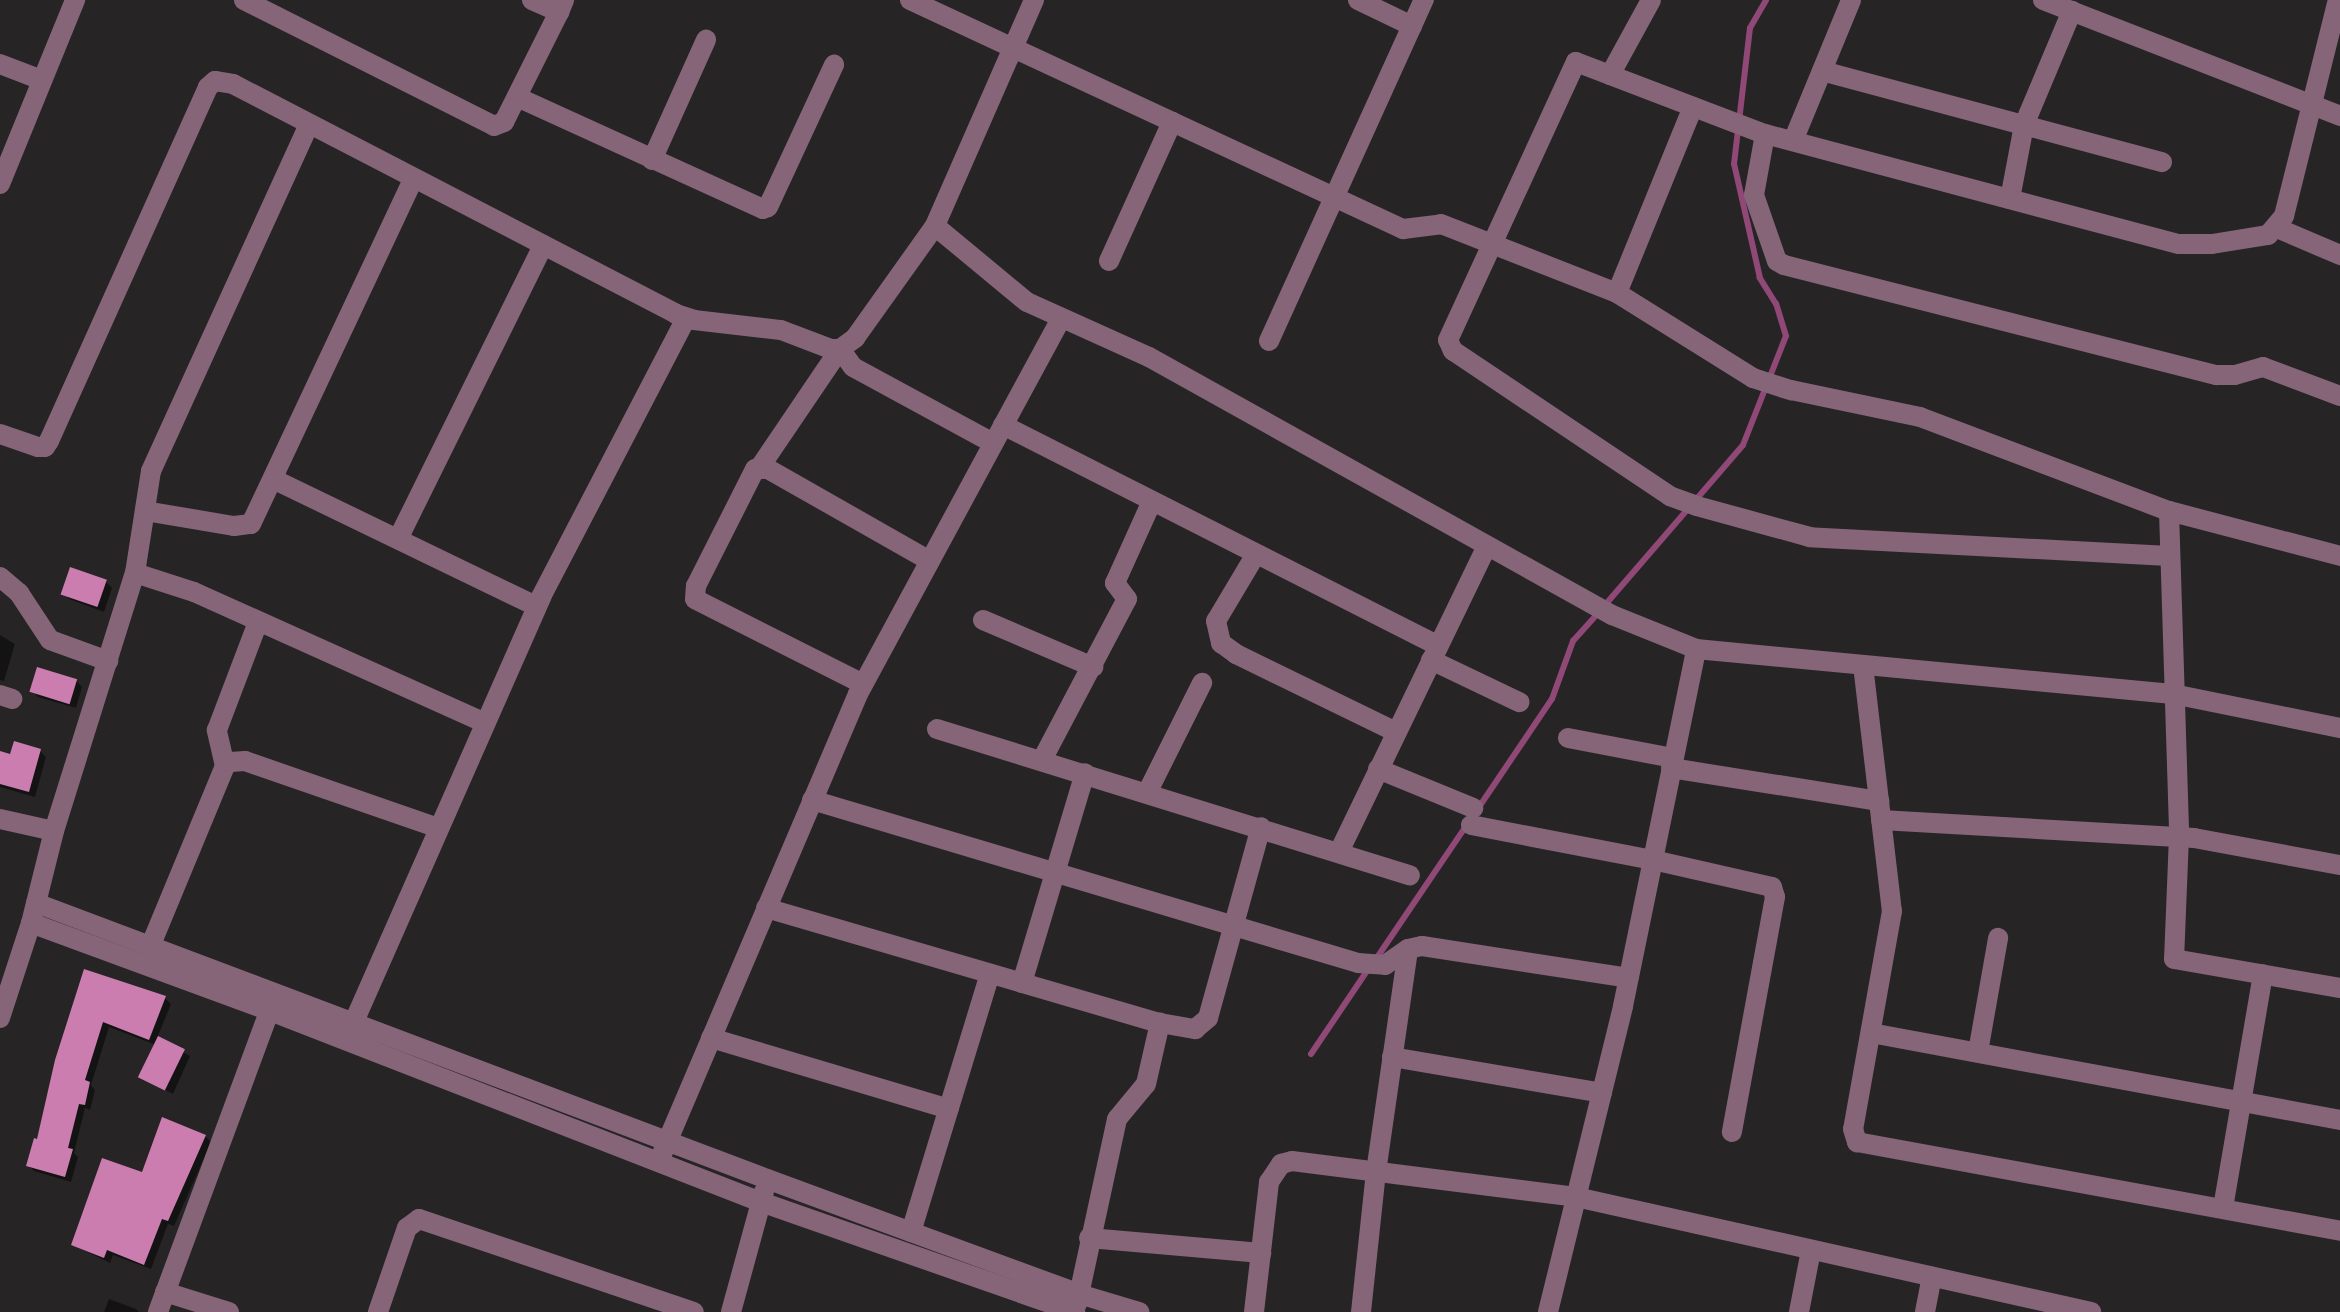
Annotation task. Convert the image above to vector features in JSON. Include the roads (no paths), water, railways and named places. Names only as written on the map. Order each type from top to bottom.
[{"type":"street","points":[[0,184],[75,0]]},
{"type":"street","points":[[244,0],[494,126],[504,122],[562,6],[532,0]]},
{"type":"street","points":[[910,0],[1403,229],[1441,224],[1617,293],[1753,378],[1791,390],[1920,417],[2169,511],[2340,556]]},
{"type":"street","points":[[863,684],[695,599],[696,586],[755,469],[760,467],[840,349],[855,338],[935,226],[1034,0]]},
{"type":"street","points":[[1358,0],[1412,26]]},
{"type":"street","points":[[1269,341],[1424,0]]},
{"type":"street","points":[[1610,75],[1651,0]]},
{"type":"street","points":[[1793,141],[1851,0]]},
{"type":"street","points":[[2043,0],[2340,116]]},
{"type":"street","points":[[2169,556],[1810,537],[1697,506],[1670,496],[1448,345],[1491,243],[1576,62],[1761,132],[2179,244],[2212,244],[2268,235],[2284,216],[2338,0]]},
{"type":"street","points":[[2010,199],[2024,125],[2072,11]]},
{"type":"street","points":[[652,160],[706,40]]},
{"type":"street","points":[[0,64],[42,80]]},
{"type":"street","points":[[517,97],[763,209],[768,207],[834,65]]},
{"type":"street","points":[[1822,71],[2162,162]]},
{"type":"street","points":[[0,434],[38,447],[45,447],[49,441],[208,87],[223,80],[686,318],[781,330],[840,349],[853,367],[1152,501],[1256,554],[1519,702]]},
{"type":"street","points":[[1617,293],[1693,107]]},
{"type":"street","points":[[1109,261],[1172,122]]},
{"type":"street","points":[[0,1018],[33,913],[54,831],[135,573],[154,463],[309,124]]},
{"type":"street","points":[[1761,132],[1754,195],[1777,261],[1784,265],[2216,375],[2235,375],[2256,367],[2271,369],[2340,396]]},
{"type":"street","points":[[145,511],[243,527],[256,517],[414,178]]},
{"type":"street","points":[[935,226],[1016,295],[1149,357],[1612,615],[1696,649],[2173,694],[2340,728]]},
{"type":"street","points":[[2277,228],[2340,255]]},
{"type":"street","points":[[398,539],[543,245]]},
{"type":"street","points":[[353,1024],[536,606],[686,318]]},
{"type":"street","points":[[659,1162],[863,684],[1061,318]]},
{"type":"street","points":[[760,467],[930,561]]},
{"type":"street","points":[[273,479],[536,606]]},
{"type":"street","points":[[1042,760],[1127,599],[1115,583],[1152,501]]},
{"type":"street","points":[[2169,511],[2179,836],[2174,959],[2340,988]]},
{"type":"street","points":[[1339,852],[1487,546]]},
{"type":"street","points":[[1256,554],[1216,621],[1221,643],[1236,654],[1396,732]]},
{"type":"street","points":[[135,573],[194,592],[485,723]]},
{"type":"street","points":[[0,577],[19,593],[50,640],[108,661]]},
{"type":"street","points":[[983,620],[1093,667]]},
{"type":"street","points":[[150,947],[225,766],[218,726],[258,622]]},
{"type":"street","points":[[1548,1312],[1629,978],[1696,649]]},
{"type":"street","points":[[1863,665],[1892,925],[1853,1129],[1857,1142],[2340,1231]]},
{"type":"street","points":[[1148,791],[1202,683]]},
{"type":"street","points":[[937,729],[1148,791],[1410,875]]},
{"type":"street","points":[[1568,738],[1880,810],[2179,836],[2340,865]]},
{"type":"street","points":[[225,766],[237,759],[245,761],[439,828]]},
{"type":"street","points":[[1378,769],[1472,816],[1766,885],[1775,891],[1732,1132]]},
{"type":"street","points":[[1022,983],[1058,873],[1085,773]]},
{"type":"street","points":[[812,800],[1358,963],[1385,965],[1408,949],[1422,946],[1629,978]]},
{"type":"street","points":[[0,819],[54,831]]},
{"type":"street","points":[[766,908],[1160,1023],[1195,1029],[1208,1018],[1261,827]]},
{"type":"street","points":[[33,913],[150,947],[272,1002],[761,1202],[1077,1306],[1139,1312]]},
{"type":"street","points":[[33,913],[272,1002],[353,1024],[911,1232],[1077,1306]]},
{"type":"street","points":[[1978,1052],[1998,938]]},
{"type":"street","points":[[1361,1312],[1376,1172],[1408,949]]},
{"type":"street","points":[[911,1232],[990,974]]},
{"type":"street","points":[[2223,1208],[2263,974]]},
{"type":"street","points":[[229,1312],[162,1302],[272,1002]]},
{"type":"street","points":[[1077,1306],[1089,1238],[1117,1119],[1146,1084],[1160,1023]]},
{"type":"street","points":[[1871,1033],[2340,1120]]},
{"type":"street","points":[[711,1038],[949,1109]]},
{"type":"street","points":[[1392,1057],[1602,1093]]},
{"type":"street","points":[[1254,1312],[1269,1182],[1281,1164],[1292,1161],[1576,1197],[2091,1312]]},
{"type":"street","points":[[731,1312],[767,1179]]},
{"type":"street","points":[[378,1312],[407,1228],[419,1219],[694,1312]]},
{"type":"street","points":[[1089,1238],[1261,1253]]},
{"type":"street","points":[[1799,1312],[1811,1250]]},
{"type":"street","points":[[1925,1312],[1932,1277]]},
{"type":"waterway","points":[[1605,605],[1743,445],[1786,336],[1776,304],[1760,278],[1734,164],[1750,28],[1766,0]]},
{"type":"waterway","points":[[1477,810],[1552,699],[1573,641],[1598,613]]},
{"type":"waterway","points":[[1376,959],[1466,826]]},
{"type":"waterway","points":[[1311,1054],[1369,968]]}]
